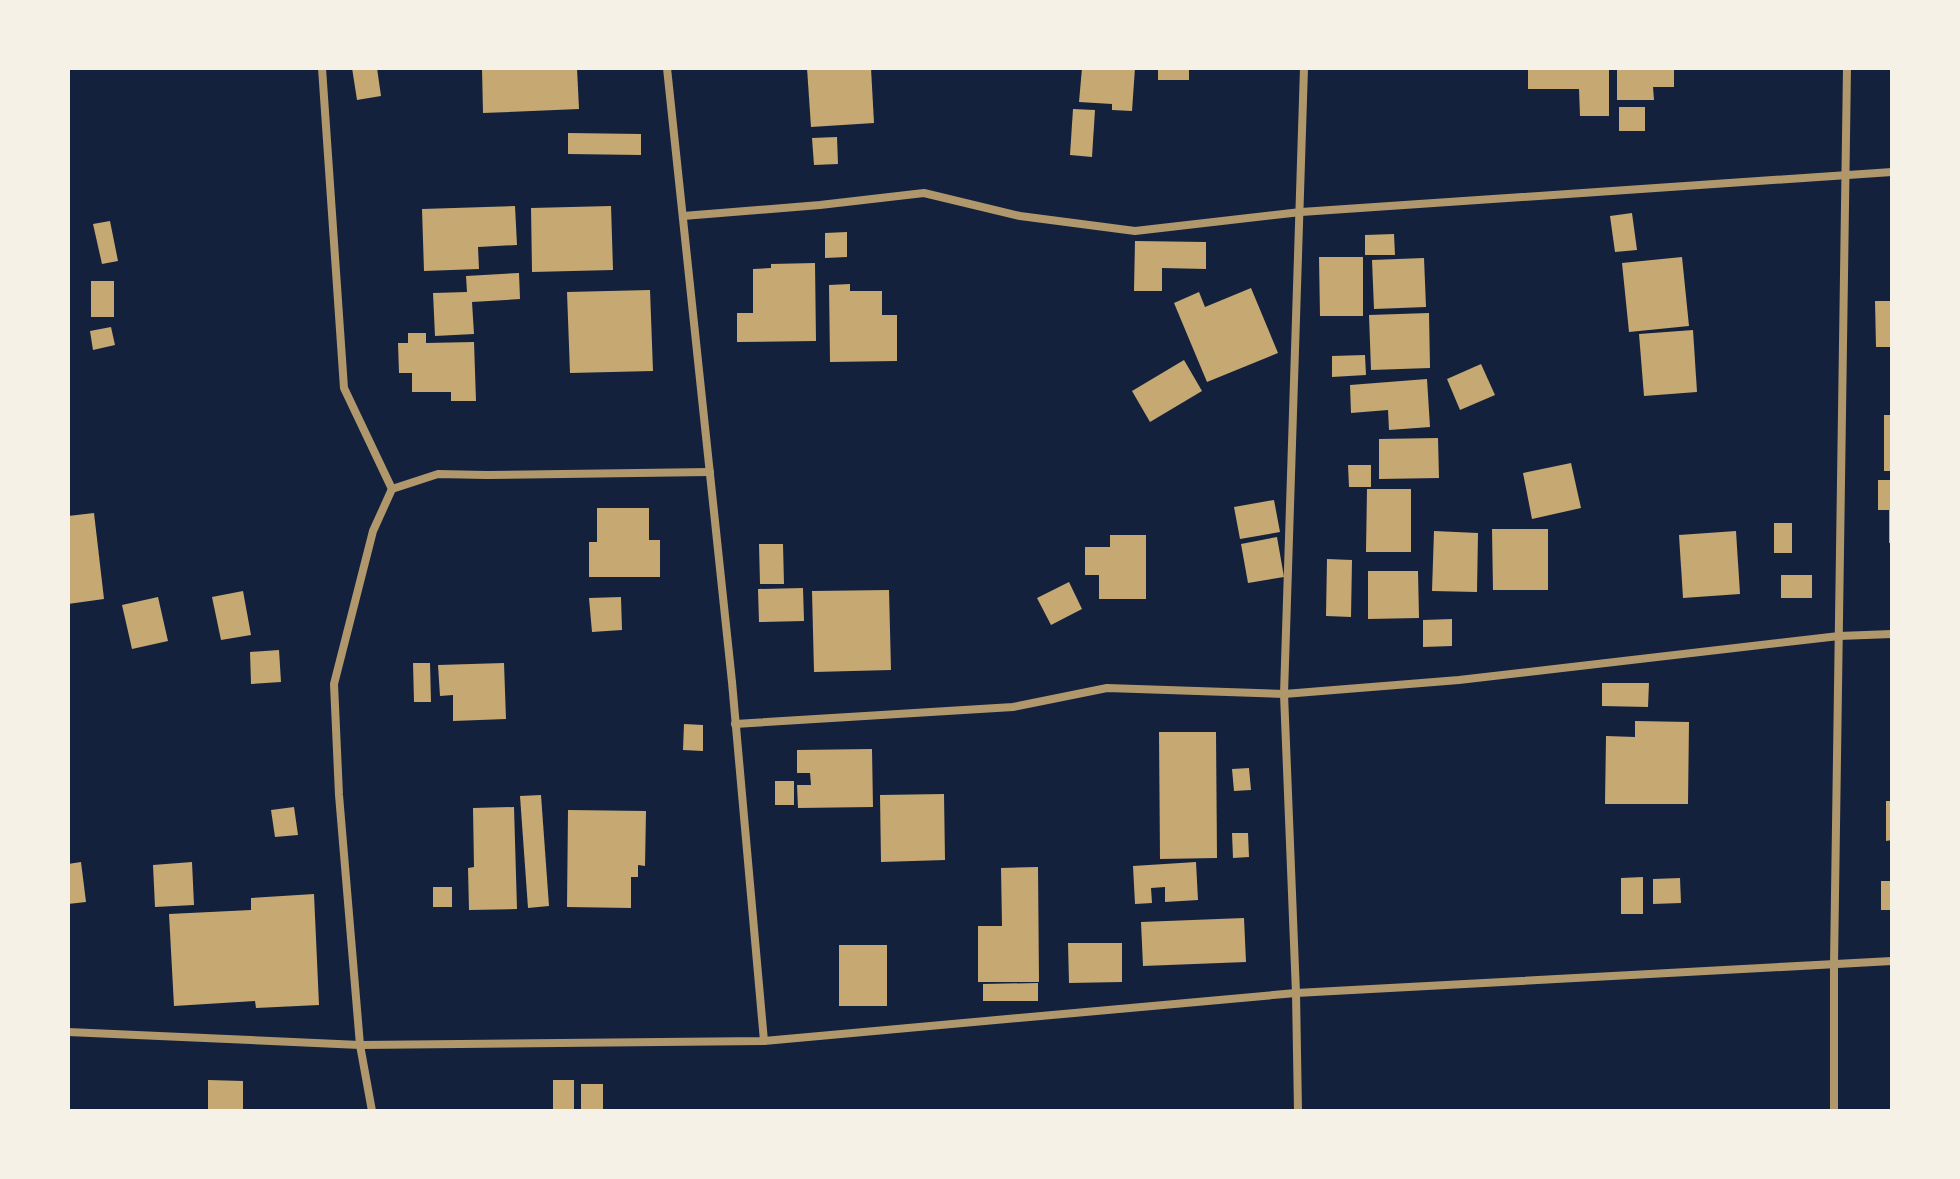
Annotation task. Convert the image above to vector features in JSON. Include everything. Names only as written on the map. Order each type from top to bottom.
[{"type":"street","points":[[322,68],[344,388],[392,489]]},
{"type":"street","points":[[667,68],[710,472],[764,1041]]},
{"type":"street","points":[[1298,1111],[1284,694],[1304,68]]},
{"type":"street","points":[[1834,1111],[1847,68]]},
{"type":"street","points":[[683,216],[924,193],[1020,216],[1135,231],[1301,212],[1892,172]]},
{"type":"street","points":[[372,1111],[360,1045],[339,795],[334,684],[373,531],[392,489],[438,474],[710,472]]},
{"type":"street","points":[[735,724],[1013,707],[1107,688],[1284,694],[1459,680],[1839,636],[1892,634]]},
{"type":"street","points":[[68,1032],[360,1045],[764,1041],[1296,993],[1892,961]]},
{"type":"building","points":[[352,68],[377,68],[381,96],[357,100]]},
{"type":"building","points":[[482,68],[577,68],[579,109],[483,113]]},
{"type":"building","points":[[807,68],[871,68],[874,123],[811,127]]},
{"type":"building","points":[[1082,68],[1135,68],[1132,111],[1112,110],[1112,104],[1079,102]]},
{"type":"building","points":[[1158,68],[1189,68],[1189,80],[1158,80]]},
{"type":"building","points":[[1528,68],[1609,68],[1609,116],[1580,116],[1579,89],[1528,89]]},
{"type":"building","points":[[1617,68],[1674,68],[1674,87],[1653,87],[1654,100],[1617,100]]},
{"type":"building","points":[[1619,107],[1645,107],[1645,131],[1619,131]]},
{"type":"building","points":[[1073,109],[1095,110],[1092,157],[1070,155]]},
{"type":"building","points":[[568,133],[641,134],[641,155],[568,154]]},
{"type":"building","points":[[837,137],[838,164],[814,165],[812,138]]},
{"type":"building","points":[[515,206],[517,245],[478,247],[479,269],[424,271],[422,209]]},
{"type":"building","points":[[611,206],[613,270],[532,272],[531,208]]},
{"type":"building","points":[[1632,213],[1637,250],[1615,252],[1610,216]]},
{"type":"building","points":[[110,221],[118,261],[102,264],[93,224]]},
{"type":"building","points":[[847,232],[847,257],[825,258],[825,233]]},
{"type":"building","points":[[1394,234],[1395,255],[1365,255],[1365,235]]},
{"type":"building","points":[[1135,241],[1206,242],[1206,269],[1162,268],[1162,291],[1134,291]]},
{"type":"building","points":[[1319,257],[1363,257],[1363,316],[1320,316]]},
{"type":"building","points":[[1682,257],[1689,326],[1629,332],[1622,263]]},
{"type":"building","points":[[1424,258],[1426,307],[1374,309],[1372,260]]},
{"type":"building","points":[[815,263],[816,341],[737,342],[737,313],[753,313],[753,269],[771,268],[771,264]]},
{"type":"building","points":[[519,273],[520,299],[472,302],[474,334],[435,336],[433,293],[467,292],[466,276]]},
{"type":"building","points":[[91,281],[114,281],[114,317],[91,317]]},
{"type":"building","points":[[850,284],[850,291],[882,291],[882,315],[897,315],[897,361],[830,362],[829,285]]},
{"type":"building","points":[[1251,288],[1278,353],[1207,382],[1174,303],[1199,292],[1205,307]]},
{"type":"building","points":[[650,290],[653,371],[570,373],[567,292]]},
{"type":"building","points":[[1875,301],[1892,301],[1892,347],[1876,347]]},
{"type":"building","points":[[1429,313],[1430,368],[1371,370],[1369,315]]},
{"type":"building","points":[[111,327],[115,345],[93,350],[90,331]]},
{"type":"building","points":[[1693,330],[1697,392],[1644,396],[1639,334]]},
{"type":"building","points":[[408,333],[426,333],[426,343],[474,342],[476,401],[451,401],[451,392],[412,392],[412,373],[399,373],[398,343],[408,343]]},
{"type":"building","points":[[1365,355],[1366,375],[1332,377],[1332,356]]},
{"type":"building","points":[[1184,360],[1202,391],[1150,422],[1132,391]]},
{"type":"building","points":[[1481,364],[1495,395],[1460,410],[1447,379]]},
{"type":"building","points":[[1427,379],[1430,427],[1389,430],[1388,410],[1351,413],[1350,385]]},
{"type":"building","points":[[1884,415],[1892,415],[1892,471],[1884,471]]},
{"type":"building","points":[[1438,438],[1439,478],[1379,479],[1379,439]]},
{"type":"building","points":[[1571,463],[1581,508],[1532,519],[1523,473]]},
{"type":"building","points":[[1348,465],[1371,465],[1371,487],[1349,487]]},
{"type":"building","points":[[1878,480],[1892,480],[1892,543],[1889,543],[1889,510],[1878,510]]},
{"type":"building","points":[[1367,489],[1411,489],[1411,552],[1366,552]]},
{"type":"building","points":[[1274,500],[1280,532],[1240,539],[1234,507]]},
{"type":"building","points":[[597,508],[649,508],[649,540],[660,540],[660,577],[589,577],[589,542],[597,542]]},
{"type":"building","points":[[94,513],[104,599],[68,604],[68,516]]},
{"type":"building","points":[[1774,523],[1792,523],[1792,553],[1774,553]]},
{"type":"building","points":[[1492,529],[1548,529],[1548,590],[1493,590]]},
{"type":"building","points":[[1434,531],[1478,533],[1477,592],[1432,591]]},
{"type":"building","points":[[1736,531],[1740,594],[1683,598],[1679,535]]},
{"type":"building","points":[[1110,535],[1146,535],[1146,599],[1099,599],[1099,575],[1085,575],[1085,547],[1110,547]]},
{"type":"building","points":[[1277,537],[1284,577],[1248,583],[1241,544]]},
{"type":"building","points":[[759,544],[783,544],[784,584],[760,584]]},
{"type":"building","points":[[1327,559],[1352,560],[1351,617],[1326,616]]},
{"type":"building","points":[[1368,571],[1418,571],[1419,618],[1368,619]]},
{"type":"building","points":[[1781,575],[1812,575],[1812,598],[1781,598]]},
{"type":"building","points":[[1069,582],[1082,609],[1051,625],[1037,598]]},
{"type":"building","points":[[803,588],[804,621],[759,622],[758,589]]},
{"type":"building","points":[[889,590],[891,670],[814,672],[812,591]]},
{"type":"building","points":[[243,591],[251,635],[221,640],[212,597]]},
{"type":"building","points":[[158,597],[168,641],[132,649],[122,605]]},
{"type":"building","points":[[621,597],[622,630],[592,632],[589,598]]},
{"type":"building","points":[[1452,619],[1452,646],[1423,647],[1423,620]]},
{"type":"building","points":[[279,650],[281,682],[251,684],[250,652]]},
{"type":"building","points":[[413,663],[430,663],[431,702],[414,702]]},
{"type":"building","points":[[504,663],[506,719],[453,721],[453,695],[440,696],[438,665]]},
{"type":"building","points":[[1602,683],[1649,683],[1648,707],[1602,706]]},
{"type":"building","points":[[1635,721],[1689,722],[1688,804],[1605,804],[1606,736],[1635,737]]},
{"type":"building","points":[[684,724],[703,725],[703,751],[683,750]]},
{"type":"building","points":[[1159,732],[1216,732],[1217,858],[1160,859]]},
{"type":"building","points":[[872,749],[873,807],[798,808],[797,785],[811,785],[810,773],[797,773],[797,750]]},
{"type":"building","points":[[1249,768],[1251,790],[1234,791],[1232,769]]},
{"type":"building","points":[[775,781],[794,781],[794,805],[775,805]]},
{"type":"building","points":[[944,794],[945,860],[881,862],[880,795]]},
{"type":"building","points":[[541,795],[549,906],[528,908],[520,796]]},
{"type":"building","points":[[1886,801],[1892,801],[1892,840],[1886,841]]},
{"type":"building","points":[[294,807],[298,835],[275,837],[271,810]]},
{"type":"building","points":[[514,807],[517,909],[469,910],[468,868],[474,867],[473,808]]},
{"type":"building","points":[[568,810],[646,811],[645,866],[638,865],[638,877],[631,877],[631,908],[567,907]]},
{"type":"building","points":[[1232,833],[1248,833],[1249,857],[1233,858]]},
{"type":"building","points":[[81,862],[86,902],[68,904],[68,864]]},
{"type":"building","points":[[192,862],[194,905],[155,907],[153,865]]},
{"type":"building","points":[[1196,862],[1198,900],[1165,902],[1165,887],[1151,888],[1152,903],[1135,904],[1133,866]]},
{"type":"building","points":[[1038,867],[1039,982],[978,982],[978,926],[1002,926],[1001,868]]},
{"type":"building","points":[[1643,877],[1643,914],[1621,914],[1621,878]]},
{"type":"building","points":[[1680,878],[1681,903],[1653,904],[1653,879]]},
{"type":"building","points":[[1881,881],[1892,881],[1892,910],[1881,910]]},
{"type":"building","points":[[433,887],[452,887],[452,907],[433,907]]},
{"type":"building","points":[[314,894],[319,1005],[256,1008],[255,1001],[174,1006],[169,914],[251,910],[251,898]]},
{"type":"building","points":[[1244,918],[1246,962],[1143,966],[1141,922]]},
{"type":"building","points":[[1068,943],[1122,943],[1122,982],[1069,983]]},
{"type":"building","points":[[839,945],[887,945],[887,1006],[839,1006]]},
{"type":"building","points":[[1038,983],[1038,1001],[983,1001],[983,984]]},
{"type":"building","points":[[208,1080],[243,1081],[243,1111],[208,1111]]},
{"type":"building","points":[[553,1080],[574,1080],[574,1111],[553,1111]]},
{"type":"building","points":[[581,1084],[603,1084],[603,1111],[581,1111]]}]
